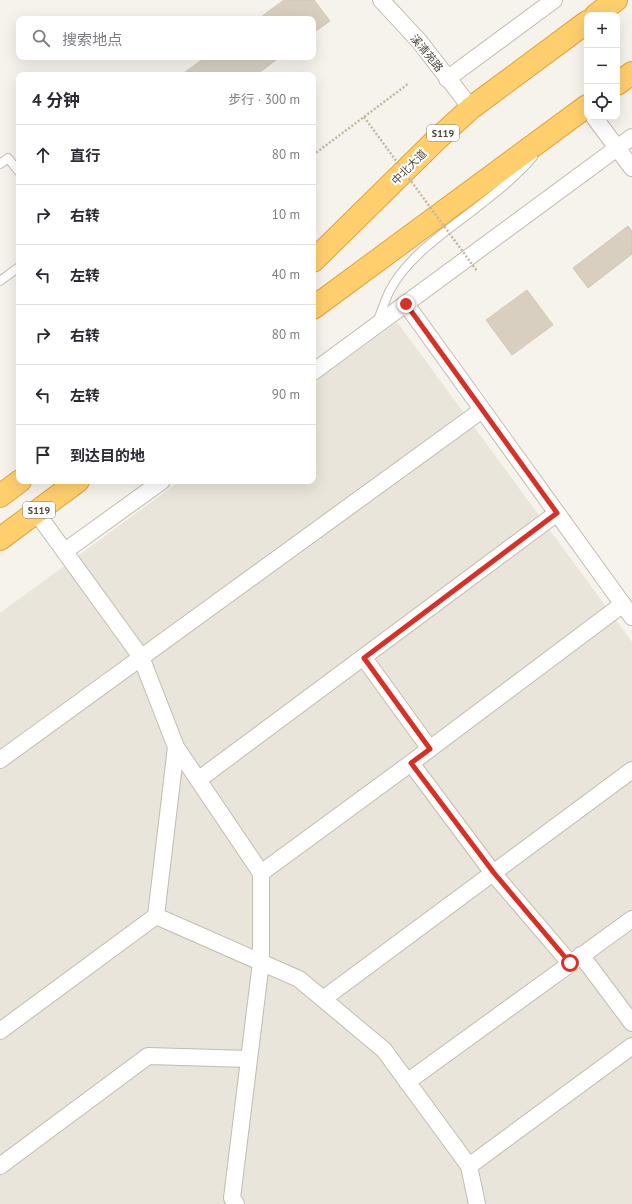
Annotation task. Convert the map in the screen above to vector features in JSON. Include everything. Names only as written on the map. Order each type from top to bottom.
[{"type":"highway","points":[[600,12],[616,0]]},
{"type":"highway","name":"中北大道","points":[[316,258],[435,141],[471,108],[584,24]]},
{"type":"highway","points":[[620,82],[632,73]]},
{"type":"highway","points":[[316,306],[555,130],[584,112]]},
{"type":"highway","points":[[0,496],[16,484]]},
{"type":"highway","name":"S119","points":[[0,539],[74,484]]},
{"type":"street","name":"溪清苑路","points":[[381,0],[418,41],[471,108]]},
{"type":"street","points":[[448,79],[554,0]]},
{"type":"street","points":[[596,120],[632,168]]},
{"type":"street","points":[[316,370],[632,137]]},
{"type":"street","points":[[261,873],[430,749],[627,610],[406,304]]},
{"type":"street","points":[[0,760],[482,410]]},
{"type":"street","points":[[65,551],[158,484]]},
{"type":"street","points":[[36,512],[142,657],[176,747],[261,873],[260,962],[232,1198],[236,1204]]},
{"type":"street","points":[[198,780],[557,513]]},
{"type":"street","points":[[364,658],[430,749]]},
{"type":"street","points":[[0,1032],[156,916],[176,747]]},
{"type":"street","points":[[411,763],[494,873],[576,959],[632,1024]]},
{"type":"street","points":[[323,999],[632,770]]},
{"type":"street","points":[[156,916],[299,979],[384,1050],[469,1166],[477,1204]]},
{"type":"street","points":[[407,1082],[632,919]]},
{"type":"street","points":[[469,1166],[632,1046]]},
{"type":"street","points":[[0,1166],[148,1056],[249,1059]]},
{"type":"lane","points":[[376,326],[390,290],[407,266],[424,248],[495,194],[525,166],[555,130]]},
{"type":"lane","points":[[0,164],[8,158],[16,168]]},
{"type":"lane","points":[[0,281],[16,269]]},
{"type":"path","points":[[316,153],[408,84]]},
{"type":"path","points":[[364,117],[477,271]]},
{"type":"shaded area","points":[[397,322],[632,642],[632,1204],[0,1204],[0,613],[176,484],[316,484],[316,381]]},
{"type":"building","points":[[284,0],[314,0],[330,21],[316,31],[316,16],[262,16]]},
{"type":"building","points":[[202,60],[276,60],[260,72],[185,72]]},
{"type":"building","points":[[628,226],[632,231],[632,254],[588,288],[573,268]]},
{"type":"building","points":[[527,290],[553,325],[512,355],[486,320]]},
{"type":"route","points":[[406,304],[557,513],[364,658],[430,749],[411,763],[494,873],[570,963]]}]
